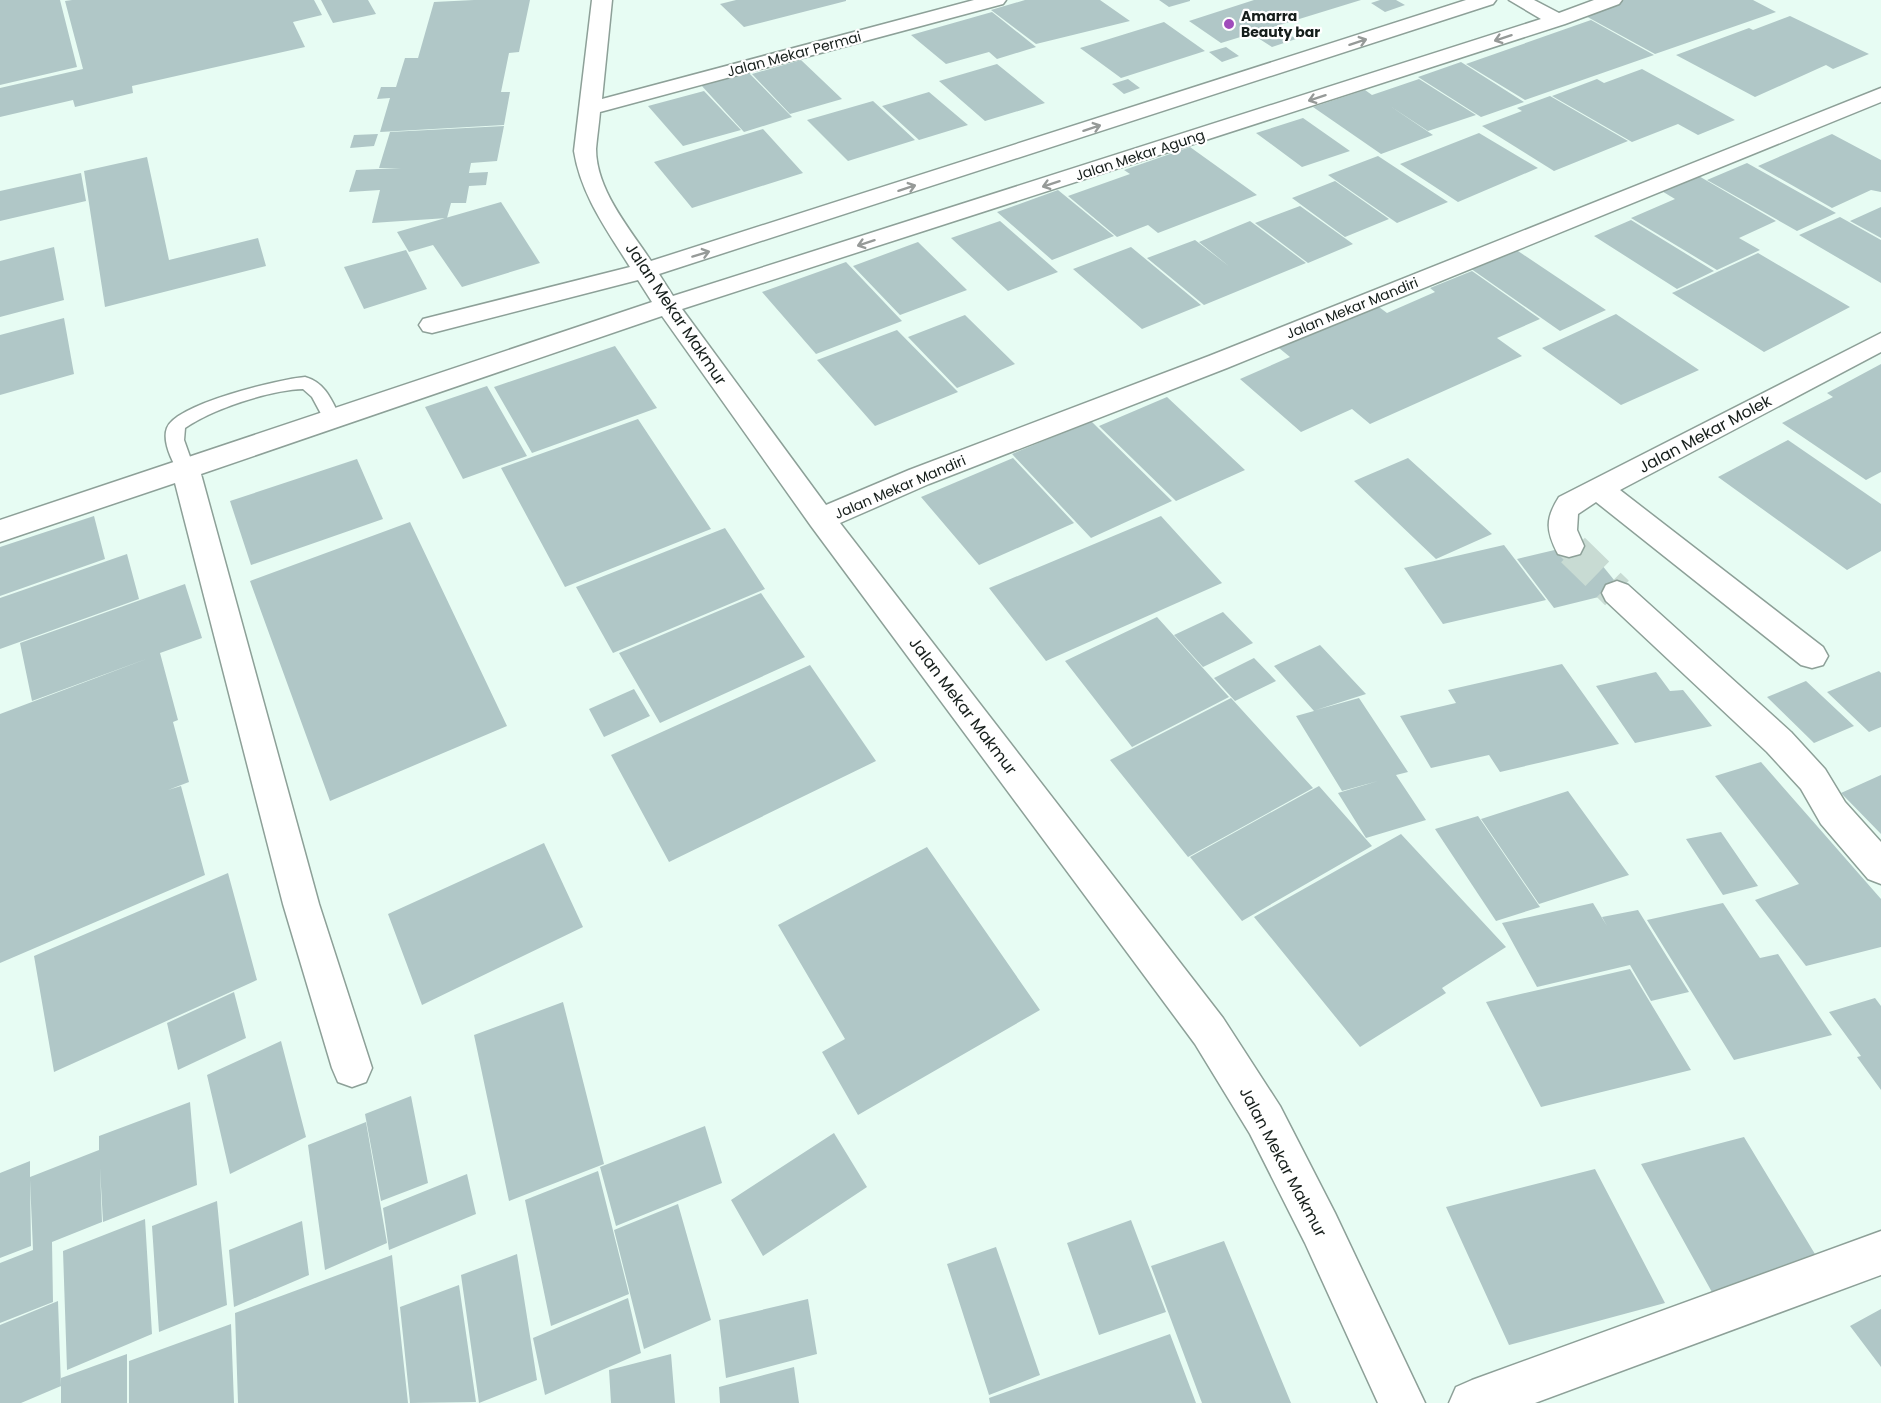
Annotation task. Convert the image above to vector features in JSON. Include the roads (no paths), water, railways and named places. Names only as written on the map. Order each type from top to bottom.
[{"type":"street","name":"Jalan Mekar Makmur","points":[[602,0],[585,151],[589,175],[602,204],[668,306],[821,519],[1209,1031],[1265,1120],[1325,1238],[1402,1403]]},
{"type":"street","name":"Jalan Mekar Permai","points":[[591,108],[996,0]]},
{"type":"street","points":[[432,325],[645,271],[1486,0]]},
{"type":"street","points":[[1519,0],[1558,20]]},
{"type":"street","name":"Jalan Mekar Agung","points":[[0,531],[668,306],[1558,20],[1612,0]]},
{"type":"street","name":"Jalan Mekar Mandiri","points":[[821,519],[919,477],[1218,362],[1881,94]]},
{"type":"street","name":"Jalan Mekar Molek","points":[[1569,546],[1561,526],[1561,514],[1569,504],[1881,341]]},
{"type":"street","points":[[185,468],[301,904],[352,1068]]},
{"type":"street","points":[[1599,489],[1812,656]]},
{"type":"street","points":[[1617,592],[1779,742],[1813,779],[1833,813],[1881,868]]},
{"type":"street","points":[[1472,1403],[1881,1253]]},
{"type":"lane","points":[[185,468],[174,436],[178,424],[194,413],[286,385],[305,383],[316,389],[332,419]]},
{"type":"tunnel","points":[[1569,546],[1573,550]]},
{"type":"tunnel","points":[[1573,550],[1617,593]]},
{"type":"place","name":"Amarra Beauty bar","points":[[1229,24]]}]
